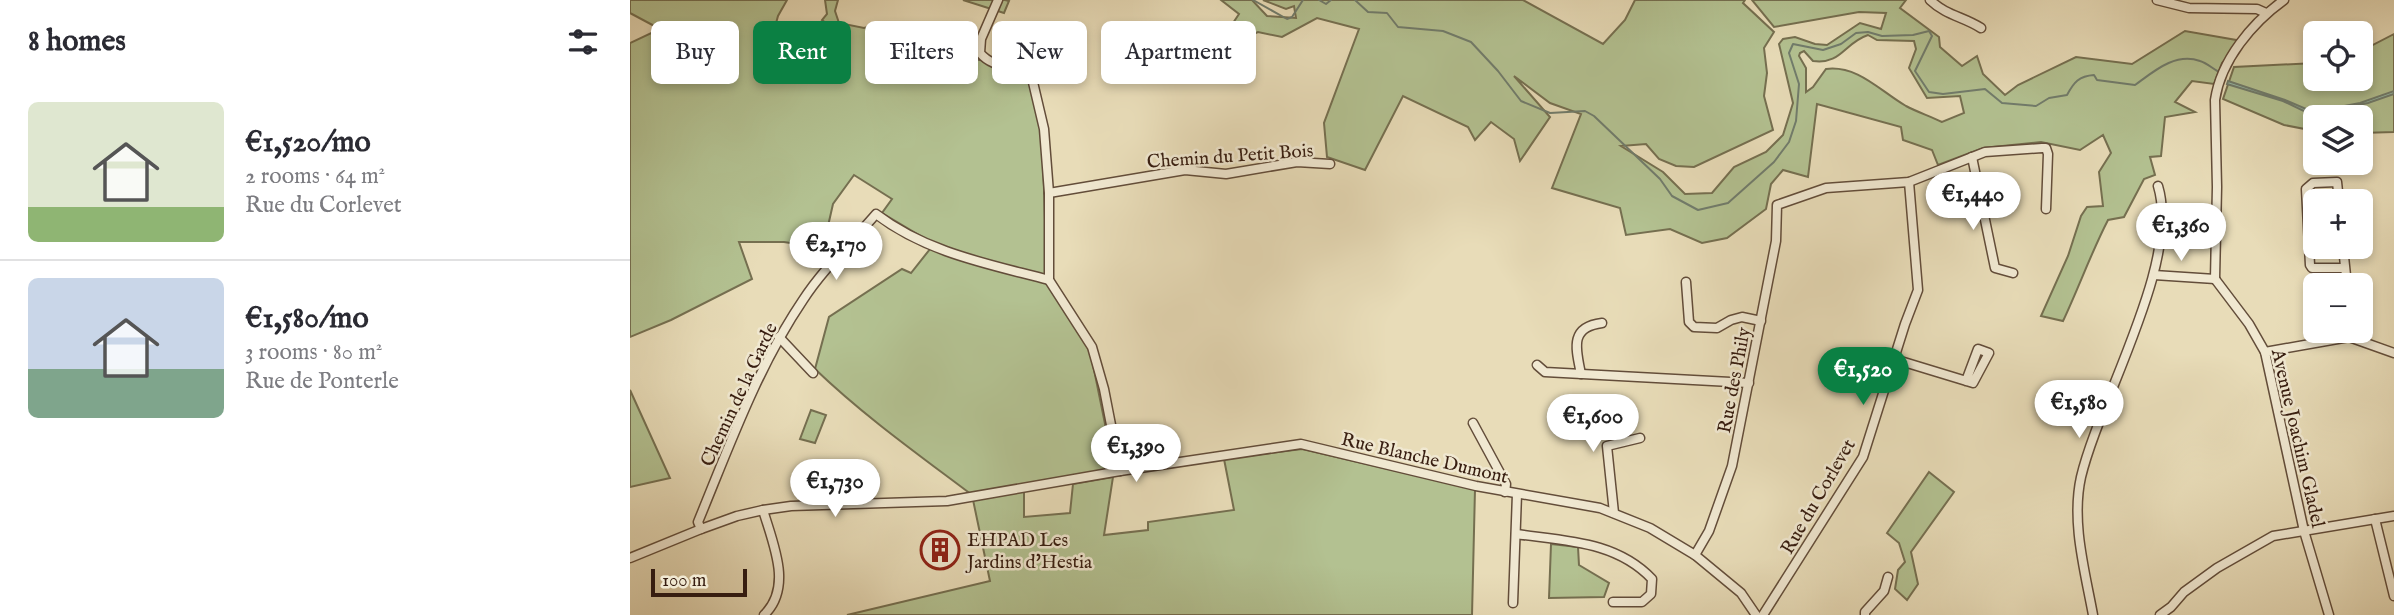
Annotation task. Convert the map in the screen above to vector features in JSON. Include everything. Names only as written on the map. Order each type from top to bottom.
[{"type":"street","points":[[630,558],[737,516],[763,510],[791,506],[947,501],[1120,471],[1104,389],[1092,347],[1049,280],[1049,193],[1044,129],[1032,78],[1026,72],[990,62],[980,53],[981,40],[998,0]]},
{"type":"street","points":[[1930,0],[1942,11],[1968,20],[1981,28]]},
{"type":"street","points":[[2157,0],[2189,8],[2257,9],[2266,13]]},
{"type":"street","points":[[2154,275],[2215,279],[2217,187],[2214,100],[2222,72],[2266,13],[2284,0]]},
{"type":"street","points":[[1909,182],[1985,152],[2046,148],[2046,209]]},
{"type":"street","points":[[1972,157],[1995,268],[2013,273]]},
{"type":"street","name":"Chemin du Petit Bois","points":[[1049,193],[1185,170],[1226,174],[1297,162],[1330,164]]},
{"type":"street","name":"Rue des Phily","points":[[1695,555],[1709,531],[1732,466],[1776,241],[1777,205],[1826,188],[1909,182]]},
{"type":"street","name":"Rue du Corlevet","points":[[1763,615],[1863,457],[1918,290],[1909,182]]},
{"type":"street","points":[[2306,189],[2313,183],[2337,182],[2338,189]]},
{"type":"street","points":[[2093,615],[2081,547],[2081,478],[2154,275],[2163,210],[2158,186]]},
{"type":"street","name":"Chemin de la Garde","points":[[701,529],[698,523],[723,460],[779,337],[812,288],[876,214],[890,225],[941,251],[1049,280]]},
{"type":"street","points":[[2310,259],[2312,268],[2319,270],[2344,268]]},
{"type":"street","points":[[2344,259],[2345,273]]},
{"type":"street","name":"Avenue Joachim Gladel","points":[[2215,279],[2259,338],[2265,352],[2304,531],[2329,615]]},
{"type":"street","points":[[1686,282],[1689,322],[1694,327],[1717,328],[1742,317],[1761,321]]},
{"type":"street","points":[[1581,374],[1575,343],[1578,335],[1592,324],[1602,323]]},
{"type":"street","points":[[779,337],[813,373]]},
{"type":"street","points":[[2265,352],[2308,343]]},
{"type":"street","points":[[2371,343],[2394,353]]},
{"type":"street","points":[[1894,359],[1966,381]]},
{"type":"street","points":[[1537,365],[1545,372],[1749,383]]},
{"type":"street","points":[[1473,423],[1506,484],[1505,492]]},
{"type":"street","points":[[1614,513],[1607,446],[1640,439]]},
{"type":"street","name":"Rue Blanche Dumont","points":[[1120,471],[1301,444],[1505,492],[1601,508],[1650,527],[1695,555],[1741,593],[1756,615]]},
{"type":"street","points":[[1513,603],[1517,494]]},
{"type":"street","points":[[763,510],[780,580],[777,597],[764,615]]},
{"type":"street","points":[[2160,615],[2184,592],[2246,550],[2273,536],[2394,516]]},
{"type":"street","points":[[2375,519],[2394,596]]},
{"type":"street","points":[[1516,534],[1600,546],[1643,570],[1652,579],[1651,594],[1642,602],[1613,602]]},
{"type":"street","points":[[1865,615],[1884,591],[1888,577]]},
{"type":"shaded area","points":[[630,0],[787,0],[777,21],[753,21],[753,84],[851,84],[851,25],[865,28],[865,84],[978,84],[978,60],[992,64],[992,84],[1031,84],[1042,129],[1047,280],[1090,350],[1114,468],[1024,485],[1024,517],[1070,513],[1073,484],[1113,477],[1104,535],[1148,530],[1148,522],[1234,510],[1224,459],[1302,449],[1475,489],[1472,615],[847,615],[990,581],[972,495],[872,419],[815,369],[829,317],[902,269],[911,273],[934,244],[882,213],[892,199],[854,175],[833,204],[823,248],[784,242],[739,242],[752,279],[671,320],[630,337],[630,43],[651,33],[651,84],[739,84],[739,21],[651,21],[651,24],[630,13]]},
{"type":"shaded area","points":[[825,0],[838,0],[835,11],[838,21],[822,20],[827,14]]},
{"type":"shaded area","points":[[963,0],[1005,0],[1009,1],[1004,13]]},
{"type":"shaded area","points":[[1221,0],[1252,0],[1267,16],[1296,18],[1294,6],[1286,9],[1263,0],[1523,0],[1603,44],[1625,20],[1635,0],[1745,0],[1743,3],[1774,32],[1764,48],[1767,73],[1764,96],[1773,130],[1694,167],[1676,166],[1659,159],[1646,144],[1621,146],[1663,172],[1685,194],[1712,193],[1734,167],[1766,152],[1783,135],[1793,103],[1779,44],[1783,39],[1795,37],[1827,45],[1860,23],[1881,29],[1886,13],[1859,12],[1774,27],[1752,0],[1906,0],[1900,8],[1939,37],[1940,47],[1962,66],[1977,56],[1983,74],[2005,95],[2018,85],[2076,57],[2132,64],[2185,31],[2242,41],[2222,63],[2214,84],[2192,81],[2175,102],[2195,112],[2165,117],[2161,156],[2150,157],[2155,175],[2144,179],[2124,217],[2108,220],[2063,321],[2041,316],[2068,256],[2081,216],[2087,207],[2103,206],[2099,172],[2111,153],[2103,135],[2080,150],[2041,142],[1983,148],[1938,165],[1932,150],[1903,140],[1901,127],[1817,104],[1808,177],[1783,170],[1771,184],[1766,209],[1727,238],[1702,243],[1670,229],[1626,235],[1620,208],[1552,188],[1581,114],[1550,103],[1514,76],[1550,117],[1520,161],[1514,139],[1491,122],[1475,140],[1468,127],[1403,96],[1365,170],[1327,157],[1324,123],[1359,29],[1317,18],[1282,37],[1256,33],[1256,21],[1234,21],[1239,14]],"holes":[[[1868,35],[1877,40],[1914,41],[1916,49],[1909,68],[1927,98],[1960,96],[1964,113],[1942,122],[1906,106],[1859,75],[1838,69],[1826,69],[1806,92],[1806,68],[1799,56],[1804,51],[1813,61],[1822,61],[1836,57]]]},
{"type":"shaded area","points":[[2394,34],[2394,132],[2373,133],[2373,105],[2303,105],[2303,129],[2284,125],[2223,99],[2234,67],[2303,64],[2303,91],[2373,91],[2373,45]]},
{"type":"shaded area","points":[[2228,81],[2285,100],[2303,108],[2303,111],[2283,101],[2227,84]]},
{"type":"shaded area","points":[[2394,91],[2394,94],[2368,103],[2350,105]]},
{"type":"shaded area","points":[[630,390],[670,478],[630,487]]},
{"type":"shaded area","points":[[811,410],[826,415],[815,443],[800,439]]},
{"type":"shaded area","points":[[1929,472],[1954,492],[1911,552],[1918,584],[1907,600],[1895,589],[1898,570],[1905,562],[1899,543],[1887,533]]},
{"type":"shaded area","points":[[1551,544],[1578,547],[1579,565],[1609,583],[1604,597],[1549,598]]},
{"type":"waterway","points":[[1253,0],[1287,19],[1292,17],[1303,0]]},
{"type":"waterway","points":[[1319,0],[1326,4],[1331,0]]},
{"type":"waterway","points":[[1355,0],[1368,12],[1387,13],[1398,27],[1443,31],[1471,42],[1521,101],[1550,113],[1585,111],[1594,116],[1660,179],[1672,196],[1698,210],[1728,203],[1774,162],[1789,142],[1796,121],[1799,84],[1789,53],[1793,44],[1823,50],[1841,44],[1856,33],[1868,32],[1882,36],[1913,35],[1929,31],[1932,36],[1915,71],[1929,92],[1943,94],[1985,89],[2002,103],[2036,106],[2049,98],[2067,95],[2078,80],[2094,75],[2097,80],[2135,85],[2165,65],[2182,59],[2200,61],[2219,72]]},
{"type":"place","name":"EHPAD Les Jardins d'Hestia","points":[[940,550]]}]
